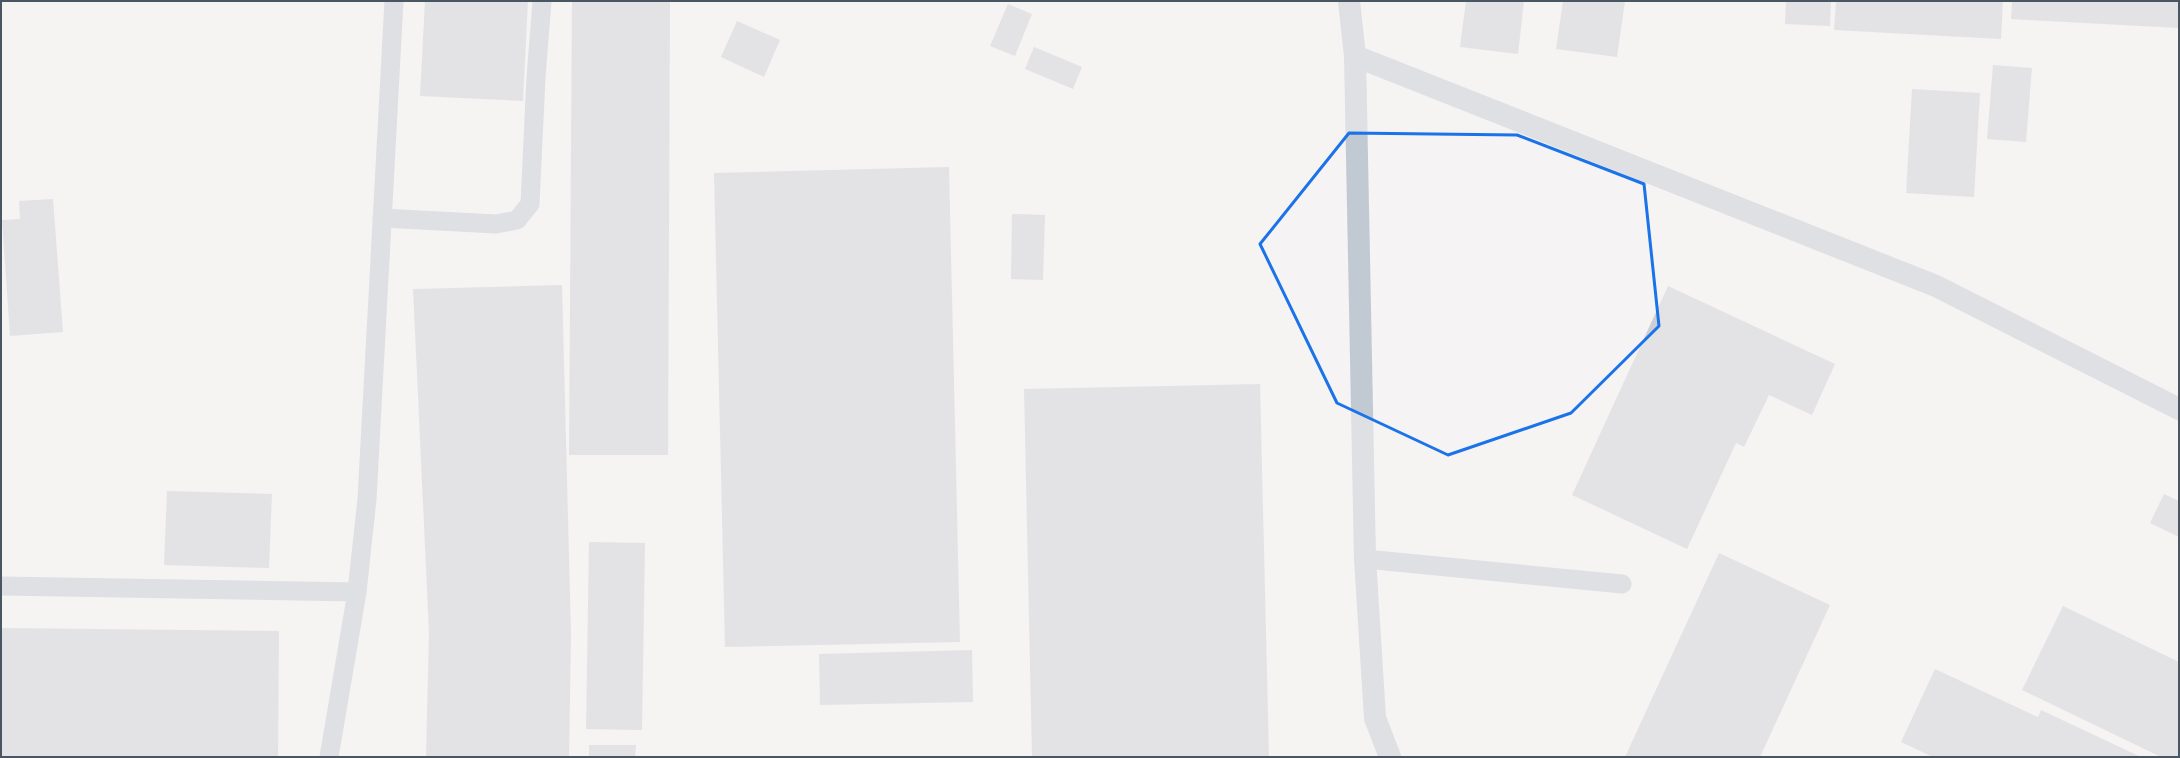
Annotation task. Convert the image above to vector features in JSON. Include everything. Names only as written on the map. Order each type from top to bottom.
[{"type":"street","points":[[1349,1],[1355,56],[1365,559],[1376,718],[1390,757]]},
{"type":"street","points":[[1355,56],[1936,286],[2179,409]]},
{"type":"lane","points":[[328,757],[357,592],[367,499],[394,1]]},
{"type":"lane","points":[[382,218],[496,224],[517,220],[530,204],[536,77],[542,1]]},
{"type":"lane","points":[[1365,559],[1622,584]]},
{"type":"lane","points":[[1,586],[357,592]]},
{"type":"highlighted area","points":[[1349,133],[1517,135],[1644,184],[1659,326],[1571,413],[1448,455],[1337,403],[1260,244]]},
{"type":"building","points":[[425,1],[528,1],[523,101],[420,96]]},
{"type":"building","points":[[572,1],[670,1],[668,455],[569,455]]},
{"type":"building","points":[[1466,1],[1524,1],[1518,54],[1460,47]]},
{"type":"building","points":[[1563,1],[1625,1],[1617,57],[1556,49]]},
{"type":"building","points":[[1786,1],[1831,1],[1830,26],[1785,24]]},
{"type":"building","points":[[1836,1],[2003,1],[2001,39],[1834,30]]},
{"type":"building","points":[[2012,1],[2179,1],[2179,28],[2011,19]]},
{"type":"building","points":[[1008,4],[1032,14],[1015,56],[990,46]]},
{"type":"building","points":[[737,21],[780,40],[764,77],[721,57]]},
{"type":"building","points":[[1034,47],[1082,67],[1073,89],[1025,69]]},
{"type":"building","points":[[1993,65],[2032,68],[2026,142],[1987,139]]},
{"type":"building","points":[[1912,89],[1980,93],[1974,197],[1906,193]]},
{"type":"building","points":[[949,167],[960,642],[725,647],[714,173]]},
{"type":"building","points":[[53,199],[63,332],[10,336],[2,220],[20,219],[19,201]]},
{"type":"building","points":[[1012,214],[1045,215],[1043,280],[1011,279]]},
{"type":"building","points":[[562,285],[571,635],[569,757],[426,757],[429,632],[413,289]]},
{"type":"building","points":[[1668,286],[1835,364],[1812,415],[1769,395],[1744,447],[1736,443],[1687,549],[1572,495]]},
{"type":"building","points":[[1260,384],[1269,757],[1032,757],[1024,389]]},
{"type":"building","points":[[167,491],[272,494],[269,568],[164,565]]},
{"type":"building","points":[[2164,494],[2179,501],[2179,537],[2150,523]]},
{"type":"building","points":[[589,542],[645,543],[642,730],[586,729]]},
{"type":"building","points":[[1719,553],[1830,605],[1760,757],[1625,757]]},
{"type":"building","points":[[2063,606],[2179,662],[2179,757],[2161,757],[2022,690]]},
{"type":"building","points":[[1,628],[279,631],[278,757],[1,757]]},
{"type":"building","points":[[972,650],[973,702],[820,705],[819,654]]},
{"type":"building","points":[[1935,669],[2038,717],[2041,710],[2141,757],[1933,757],[1901,742]]},
{"type":"building","points":[[589,745],[636,745],[635,757],[589,757]]}]
